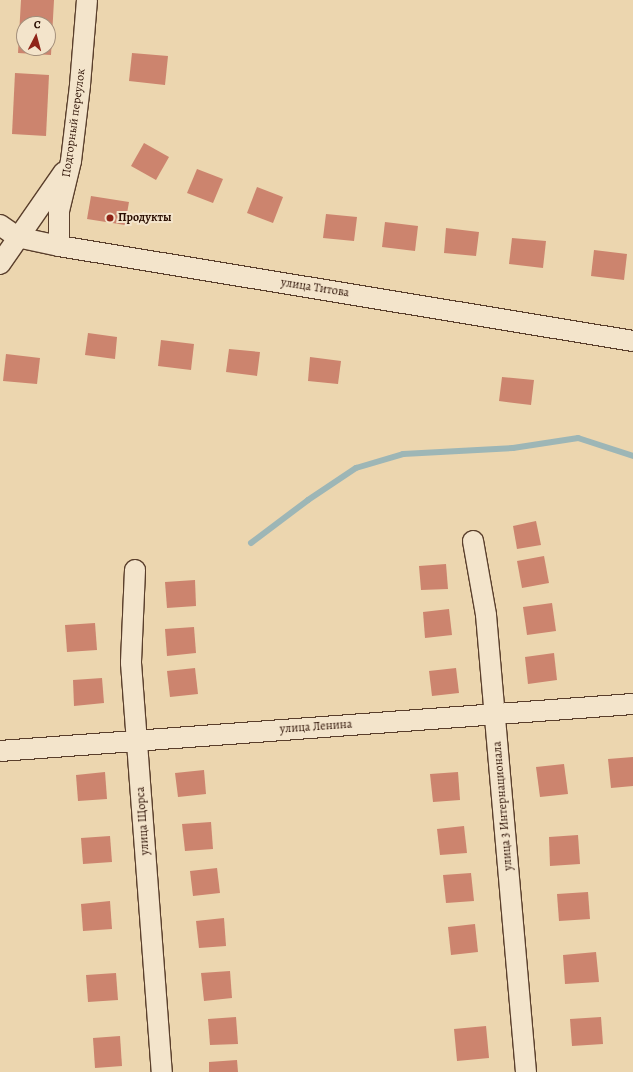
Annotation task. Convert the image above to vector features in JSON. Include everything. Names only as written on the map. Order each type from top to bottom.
[{"type":"street","name":"Подгорный переулок","points":[[60,246],[59,211],[71,161],[80,85],[87,0]]},
{"type":"street","points":[[0,264],[17,237],[71,161]]},
{"type":"street","name":"улица Титова","points":[[0,225],[17,237],[60,246],[633,341]]},
{"type":"street","name":"улица 3 Интернационала","points":[[473,541],[486,615],[526,1072]]},
{"type":"street","name":"улица Щорса","points":[[134,570],[131,663],[162,1072]]},
{"type":"street","name":"улица Ленина","points":[[0,751],[633,704]]},
{"type":"building","points":[[21,0],[54,0],[53,16],[20,16]]},
{"type":"building","points":[[132,53],[168,56],[165,85],[129,81]]},
{"type":"building","points":[[15,73],[49,75],[46,136],[12,134]]},
{"type":"building","points":[[144,143],[169,157],[156,180],[131,166]]},
{"type":"building","points":[[197,169],[223,179],[213,203],[187,193]]},
{"type":"building","points":[[257,187],[283,197],[273,223],[247,213]]},
{"type":"building","points":[[91,196],[129,202],[125,225],[87,219]]},
{"type":"building","points":[[326,214],[357,217],[354,241],[323,238]]},
{"type":"building","points":[[385,222],[418,226],[415,251],[382,247]]},
{"type":"building","points":[[446,228],[479,232],[476,256],[444,253]]},
{"type":"building","points":[[512,238],[546,241],[543,268],[509,264]]},
{"type":"building","points":[[594,250],[627,254],[624,280],[591,276]]},
{"type":"building","points":[[88,333],[117,337],[115,359],[85,355]]},
{"type":"building","points":[[161,340],[194,344],[191,370],[158,366]]},
{"type":"building","points":[[229,349],[260,352],[257,376],[226,372]]},
{"type":"building","points":[[6,354],[40,358],[37,384],[3,381]]},
{"type":"building","points":[[310,357],[341,361],[338,384],[308,381]]},
{"type":"building","points":[[502,377],[534,380],[531,405],[499,401]]},
{"type":"building","points":[[536,521],[541,545],[517,549],[513,526]]},
{"type":"building","points":[[544,556],[549,583],[522,588],[517,561]]},
{"type":"building","points":[[446,564],[448,589],[421,590],[419,566]]},
{"type":"building","points":[[195,580],[196,606],[167,608],[165,582]]},
{"type":"building","points":[[552,603],[556,631],[527,635],[523,607]]},
{"type":"building","points":[[449,609],[452,635],[425,638],[423,612]]},
{"type":"building","points":[[95,623],[97,650],[67,652],[65,625]]},
{"type":"building","points":[[194,627],[196,653],[167,656],[165,629]]},
{"type":"building","points":[[554,653],[557,680],[528,684],[525,657]]},
{"type":"building","points":[[195,668],[198,694],[170,697],[167,671]]},
{"type":"building","points":[[456,668],[459,693],[432,696],[429,671]]},
{"type":"building","points":[[102,678],[104,703],[74,706],[73,680]]},
{"type":"building","points":[[633,757],[633,786],[611,788],[608,759]]},
{"type":"building","points":[[564,764],[568,794],[540,797],[536,767]]},
{"type":"building","points":[[204,770],[206,794],[178,797],[175,773]]},
{"type":"building","points":[[105,772],[107,799],[78,801],[76,775]]},
{"type":"building","points":[[458,772],[460,800],[433,802],[430,774]]},
{"type":"building","points":[[211,822],[213,849],[185,851],[182,824]]},
{"type":"building","points":[[464,826],[467,853],[440,855],[437,829]]},
{"type":"building","points":[[578,835],[580,864],[550,866],[549,837]]},
{"type":"building","points":[[110,836],[112,862],[83,864],[81,838]]},
{"type":"building","points":[[217,868],[220,893],[193,896],[190,871]]},
{"type":"building","points":[[471,873],[474,901],[446,903],[443,875]]},
{"type":"building","points":[[588,892],[590,919],[559,921],[557,894]]},
{"type":"building","points":[[110,901],[112,929],[83,931],[81,904]]},
{"type":"building","points":[[224,918],[226,946],[199,948],[196,921]]},
{"type":"building","points":[[475,924],[478,952],[451,955],[448,927]]},
{"type":"building","points":[[596,952],[599,982],[565,984],[563,955]]},
{"type":"building","points":[[230,971],[232,998],[204,1001],[201,973]]},
{"type":"building","points":[[116,973],[118,1000],[88,1002],[86,975]]},
{"type":"building","points":[[236,1017],[238,1044],[210,1045],[208,1019]]},
{"type":"building","points":[[601,1017],[603,1044],[572,1046],[570,1019]]},
{"type":"building","points":[[486,1026],[489,1058],[457,1061],[454,1029]]},
{"type":"building","points":[[120,1036],[122,1066],[95,1068],[93,1038]]},
{"type":"building","points":[[237,1060],[238,1072],[209,1072],[209,1062]]},
{"type":"waterway","points":[[251,543],[308,500],[356,468],[403,454],[513,448],[578,438],[633,456]]},
{"type":"place","name":"Продукты","points":[[110,218]]}]
